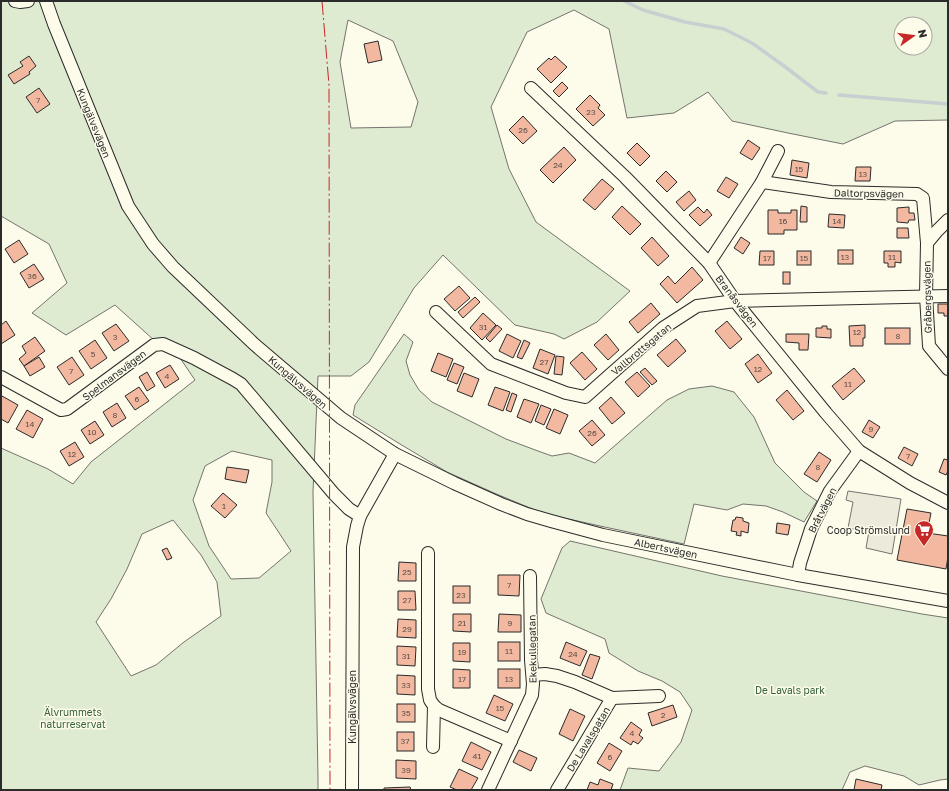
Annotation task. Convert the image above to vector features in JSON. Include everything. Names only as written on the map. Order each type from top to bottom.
[{"type":"street","points":[[15,1],[28,1]]},
{"type":"street","name":"Kungälvsvägen","points":[[46,1],[128,206],[153,244],[174,267],[254,344],[341,418],[395,454],[360,516],[354,547],[352,790]]},
{"type":"street","name":"Branåsvägen","points":[[531,88],[625,177],[709,263],[735,301],[826,413],[860,451],[910,483],[948,503]]},
{"type":"street","points":[[709,263],[762,182],[778,151]]},
{"type":"street","name":"Daltorpsvägen","points":[[762,182],[831,192],[917,194],[923,198],[927,243]]},
{"type":"street","points":[[927,243],[948,220]]},
{"type":"street","name":"Gråbergsvägen","points":[[927,243],[926,296],[929,346],[948,369]]},
{"type":"street","name":"Vallbrottsgatan","points":[[436,312],[491,364],[566,393],[585,397],[663,328],[697,306],[735,301],[948,296]]},
{"type":"street","name":"Spelmansvägen","points":[[1,377],[60,410],[67,409],[154,345],[163,344],[194,358],[241,384],[334,494],[349,509],[360,516]]},
{"type":"street","name":"Bråtvägen","points":[[798,575],[800,563],[811,529],[830,491],[860,451]]},
{"type":"street","name":"Albertsvägen","points":[[395,454],[501,504],[527,514],[603,535],[798,575],[948,601]]},
{"type":"street","points":[[428,554],[428,689],[430,700],[439,710],[511,741]]},
{"type":"street","name":"Ekekullegatan","points":[[488,790],[532,696],[533,675],[531,660],[530,576]]},
{"type":"street","name":"De Lavalsgatan","points":[[533,675],[545,674],[557,676],[612,698],[557,790]]},
{"type":"street","points":[[612,698],[659,696]]},
{"type":"street","points":[[433,747],[434,706]]},
{"type":"green space","name":"Älvrummets naturreservat","points":[[1,1],[948,1],[948,120],[895,121],[843,144],[732,121],[708,92],[674,113],[627,118],[609,29],[574,10],[527,32],[491,107],[509,169],[536,222],[630,291],[597,322],[564,339],[554,334],[515,325],[443,255],[414,288],[369,362],[351,376],[318,376],[313,492],[318,790],[1,790],[1,448],[48,469],[73,484],[91,462],[195,380],[180,358],[165,350],[115,305],[66,335],[32,313],[67,283],[49,244],[1,216]],"holes":[[[348,20],[393,41],[418,102],[411,127],[351,128],[340,62]],[[232,451],[272,460],[272,482],[266,513],[291,551],[259,578],[231,579],[209,546],[193,500],[205,466]],[[173,520],[201,555],[217,582],[221,616],[184,642],[156,665],[131,676],[96,622],[111,599],[127,569],[142,534]]]},
{"type":"green space","points":[[404,334],[413,342],[406,361],[410,375],[419,390],[432,402],[506,439],[552,456],[569,453],[595,463],[667,400],[689,389],[712,386],[734,392],[754,417],[775,463],[804,492],[817,501],[804,522],[766,506],[743,504],[727,510],[694,504],[684,544],[542,513],[447,472],[353,415],[355,405]]},
{"type":"green space","name":"De Lavals park","points":[[570,541],[722,576],[948,618],[948,779],[919,785],[904,776],[865,766],[850,772],[842,790],[620,790],[628,768],[659,771],[681,742],[692,710],[680,692],[662,681],[638,671],[609,653],[605,639],[546,613],[541,599],[562,548]]},
{"type":"shaded area","points":[[848,491],[901,499],[892,554],[866,548],[869,531],[848,528],[853,502],[846,500]]},
{"type":"building","points":[[378,41],[382,60],[368,63],[364,44]]},
{"type":"building","points":[[29,56],[36,66],[29,72],[30,74],[14,84],[8,75],[23,66],[20,62]]},
{"type":"building","points":[[555,56],[567,67],[551,83],[537,69],[549,58],[551,60]]},
{"type":"building","points":[[562,82],[568,88],[559,97],[553,91]]},
{"type":"building","points":[[39,88],[50,104],[37,113],[26,97]]},
{"type":"building","points":[[590,95],[600,105],[598,108],[605,115],[593,126],[576,109]]},
{"type":"building","points":[[523,116],[537,131],[523,144],[509,130]]},
{"type":"building","points":[[748,140],[760,148],[752,160],[740,153]]},
{"type":"building","points":[[637,143],[650,156],[640,166],[627,153]]},
{"type":"building","points":[[564,147],[576,160],[553,183],[540,170]]},
{"type":"building","points":[[792,160],[809,163],[807,178],[790,175]]},
{"type":"building","points":[[856,167],[871,167],[870,181],[855,181]]},
{"type":"building","points":[[666,171],[677,182],[667,192],[656,181]]},
{"type":"building","points":[[726,177],[738,184],[729,198],[717,191]]},
{"type":"building","points":[[602,179],[614,189],[595,210],[583,200]]},
{"type":"building","points":[[689,191],[696,200],[684,211],[676,202]]},
{"type":"building","points":[[622,206],[641,224],[630,235],[612,217]]},
{"type":"building","points":[[801,206],[807,207],[807,222],[800,222]]},
{"type":"building","points":[[698,207],[704,213],[707,209],[712,215],[700,226],[689,215]]},
{"type":"building","points":[[909,207],[909,213],[914,213],[915,220],[909,220],[908,223],[897,222],[897,208]]},
{"type":"building","points":[[768,210],[778,210],[778,213],[791,213],[791,210],[797,210],[797,230],[784,230],[784,234],[768,234]]},
{"type":"building","points":[[829,214],[845,215],[844,228],[828,227]]},
{"type":"building","points":[[897,228],[908,228],[909,238],[897,238]]},
{"type":"building","points":[[652,237],[669,256],[658,266],[641,248]]},
{"type":"building","points":[[741,237],[750,243],[743,254],[734,248]]},
{"type":"building","points":[[19,240],[28,254],[14,263],[5,249]]},
{"type":"building","points":[[838,250],[853,250],[853,264],[838,264]]},
{"type":"building","points":[[760,251],[774,251],[774,265],[759,265]]},
{"type":"building","points":[[797,251],[811,251],[811,265],[797,265]]},
{"type":"building","points":[[884,251],[901,251],[901,263],[895,262],[895,267],[888,267],[888,263],[884,263]]},
{"type":"building","points":[[34,264],[44,279],[29,288],[20,273]]},
{"type":"building","points":[[692,267],[703,280],[677,303],[660,284],[668,276],[675,284]]},
{"type":"building","points":[[783,272],[790,272],[790,284],[783,284]]},
{"type":"building","points":[[459,286],[470,298],[455,311],[444,299]]},
{"type":"building","points":[[475,297],[480,302],[463,318],[458,312]]},
{"type":"building","points":[[651,303],[660,314],[638,333],[629,322]]},
{"type":"building","points":[[938,304],[948,304],[948,316],[944,316],[944,313],[938,313]]},
{"type":"building","points":[[483,313],[496,325],[482,340],[470,328]]},
{"type":"building","points":[[6,321],[15,335],[1,344],[1,325]]},
{"type":"building","points":[[727,321],[742,339],[730,349],[715,331]]},
{"type":"building","points":[[116,324],[129,341],[114,351],[102,333]]},
{"type":"building","points":[[497,325],[502,329],[490,342],[486,338]]},
{"type":"building","points":[[865,325],[865,338],[863,338],[863,346],[850,346],[849,326]]},
{"type":"building","points":[[822,326],[827,326],[827,329],[831,329],[831,338],[816,337],[816,328],[822,328]]},
{"type":"building","points":[[885,328],[910,328],[910,344],[885,344]]},
{"type":"building","points":[[507,334],[521,341],[513,358],[499,351]]},
{"type":"building","points":[[606,334],[619,350],[608,360],[594,345]]},
{"type":"building","points":[[786,334],[809,334],[808,350],[799,350],[799,343],[786,342]]},
{"type":"building","points":[[35,337],[45,351],[24,366],[19,359],[26,353],[22,346]]},
{"type":"building","points":[[676,339],[686,351],[668,367],[657,355]]},
{"type":"building","points":[[95,340],[107,358],[91,369],[79,351]]},
{"type":"building","points":[[524,340],[530,343],[522,359],[517,357]]},
{"type":"building","points":[[540,349],[555,355],[548,374],[533,368]]},
{"type":"building","points":[[582,352],[597,369],[585,380],[570,363]]},
{"type":"building","points":[[438,353],[453,359],[446,377],[431,371]]},
{"type":"building","points":[[758,354],[772,373],[758,383],[745,364]]},
{"type":"building","points":[[556,356],[564,357],[562,375],[554,374]]},
{"type":"building","points":[[39,357],[45,367],[30,376],[24,366]]},
{"type":"building","points":[[72,357],[84,375],[69,385],[57,367]]},
{"type":"building","points":[[454,363],[464,367],[457,384],[447,380]]},
{"type":"building","points":[[170,365],[179,379],[165,388],[156,373]]},
{"type":"building","points":[[645,368],[657,381],[652,385],[640,372]]},
{"type":"building","points":[[854,368],[865,381],[843,400],[832,386]]},
{"type":"building","points":[[147,372],[155,386],[147,391],[139,377]]},
{"type":"building","points":[[637,372],[650,386],[638,397],[625,382]]},
{"type":"building","points":[[464,373],[479,379],[472,397],[457,391]]},
{"type":"building","points":[[139,387],[149,401],[135,410],[125,396]]},
{"type":"building","points":[[495,387],[510,392],[503,411],[488,405]]},
{"type":"building","points":[[787,390],[804,411],[793,420],[776,400]]},
{"type":"building","points":[[512,393],[517,395],[511,412],[506,410]]},
{"type":"building","points":[[2,396],[18,405],[8,423],[1,419]]},
{"type":"building","points":[[611,397],[625,413],[612,424],[599,408]]},
{"type":"building","points":[[524,399],[539,404],[531,423],[517,417]]},
{"type":"building","points":[[117,403],[126,418],[112,427],[103,412]]},
{"type":"building","points":[[541,405],[551,409],[544,425],[535,421]]},
{"type":"building","points":[[554,409],[568,415],[560,434],[546,428]]},
{"type":"building","points":[[27,410],[43,419],[33,438],[16,429]]},
{"type":"building","points":[[592,420],[605,435],[592,446],[579,431]]},
{"type":"building","points":[[869,420],[880,427],[873,438],[862,432]]},
{"type":"building","points":[[95,421],[104,435],[90,444],[81,430]]},
{"type":"building","points":[[75,442],[84,457],[69,466],[60,451]]},
{"type":"building","points":[[904,447],[918,454],[912,466],[898,458]]},
{"type":"building","points":[[819,452],[831,460],[817,482],[804,474]]},
{"type":"building","points":[[944,459],[948,460],[948,471],[946,475],[939,472]]},
{"type":"building","points":[[227,467],[249,470],[246,483],[225,479]]},
{"type":"building","points":[[223,493],[237,505],[225,518],[211,506]]},
{"type":"building","name":"Coop Strömslund","points":[[907,509],[931,513],[927,533],[948,536],[948,557],[946,569],[897,560]]},
{"type":"building","points":[[736,517],[743,518],[743,521],[749,523],[748,533],[741,531],[741,536],[736,535],[737,532],[731,531],[733,520],[735,520]]},
{"type":"building","points":[[777,523],[790,525],[788,535],[776,533]]},
{"type":"building","points":[[167,548],[172,558],[167,560],[162,550]]},
{"type":"building","points":[[399,562],[416,563],[416,581],[398,581]]},
{"type":"building","points":[[498,575],[520,575],[519,596],[498,595]]},
{"type":"building","points":[[453,586],[470,586],[470,603],[453,603]]},
{"type":"building","points":[[398,591],[415,591],[416,610],[398,610]]},
{"type":"building","points":[[453,614],[471,614],[471,632],[453,631]]},
{"type":"building","points":[[499,614],[521,615],[521,632],[498,632]]},
{"type":"building","points":[[398,619],[416,620],[416,638],[397,637]]},
{"type":"building","points":[[498,642],[520,642],[520,661],[498,661]]},
{"type":"building","points":[[566,642],[587,651],[580,666],[560,658]]},
{"type":"building","points":[[453,643],[470,643],[470,662],[453,661]]},
{"type":"building","points":[[397,646],[416,647],[415,666],[397,665]]},
{"type":"building","points":[[590,654],[600,657],[592,679],[582,675]]},
{"type":"building","points":[[453,669],[470,670],[470,688],[453,688]]},
{"type":"building","points":[[498,669],[520,669],[520,688],[498,688]]},
{"type":"building","points":[[397,675],[415,676],[415,695],[397,694]]},
{"type":"building","points":[[494,695],[513,704],[505,721],[486,713]]},
{"type":"building","points":[[397,704],[415,704],[415,722],[397,722]]},
{"type":"building","points":[[673,705],[677,717],[652,726],[648,713]]},
{"type":"building","points":[[570,709],[585,716],[573,741],[559,734]]},
{"type":"building","points":[[631,722],[642,730],[639,735],[643,738],[638,744],[633,741],[631,745],[620,738]]},
{"type":"building","points":[[397,732],[414,732],[414,751],[397,751]]},
{"type":"building","points":[[471,742],[491,752],[482,770],[462,761]]},
{"type":"building","points":[[609,743],[622,751],[610,771],[597,763]]},
{"type":"building","points":[[519,750],[537,758],[531,771],[513,762]]},
{"type":"building","points":[[396,760],[416,761],[416,779],[396,778]]},
{"type":"building","points":[[459,769],[478,778],[471,790],[457,790],[450,787]]},
{"type":"building","points":[[600,779],[613,784],[611,790],[587,790],[590,782],[598,785]]},
{"type":"building","points":[[856,779],[882,785],[881,790],[854,790]]},
{"type":"building","points":[[410,787],[411,790],[384,790],[384,788]]},
{"type":"waterway","points":[[624,1],[643,10],[685,22],[724,29],[752,43],[818,92],[826,93]]},
{"type":"waterway","points":[[839,95],[948,104]]},
{"type":"power","points":[[322,1],[329,85],[330,790]]},
{"type":"place","name":"Coop Strömslund","points":[[924,547]]}]
